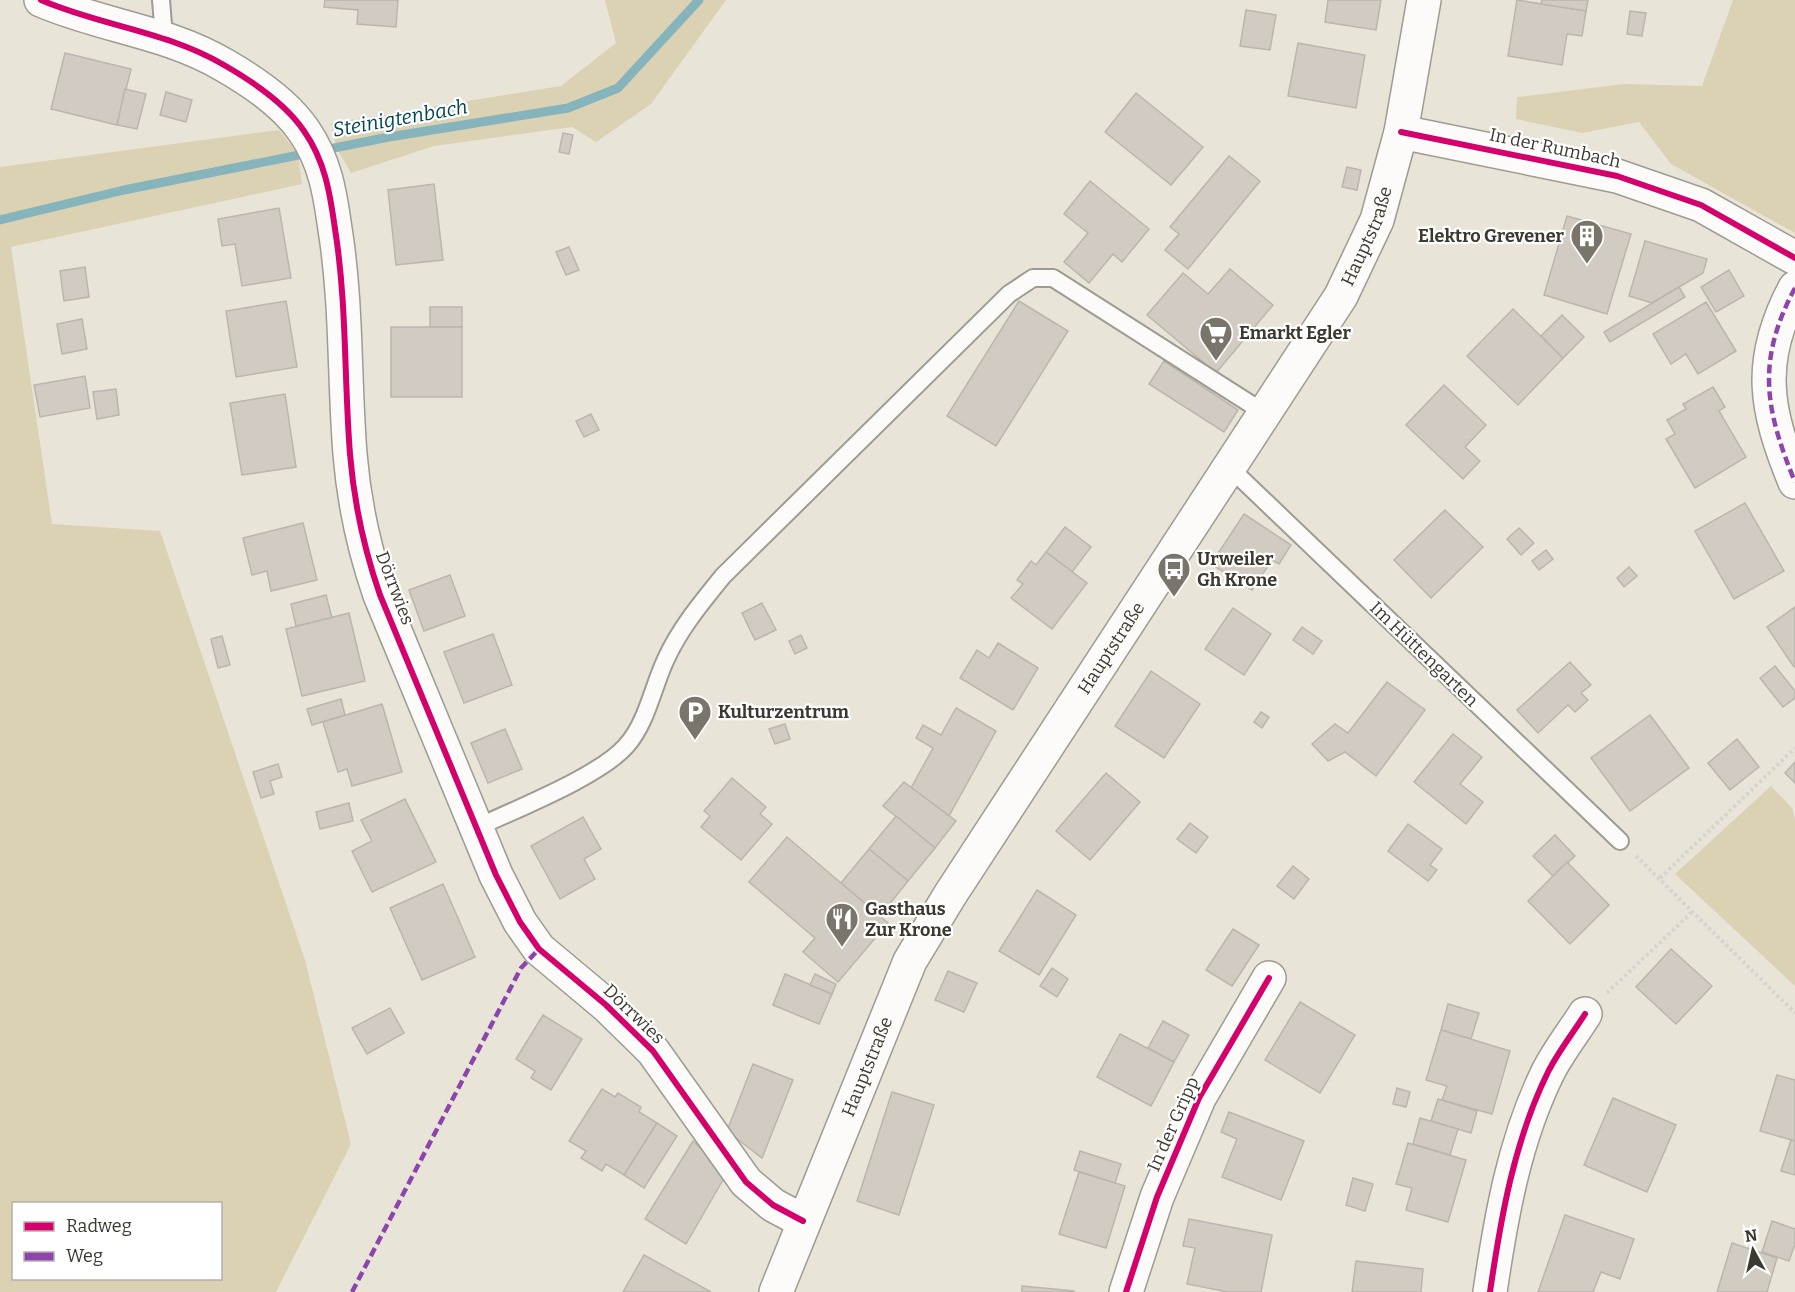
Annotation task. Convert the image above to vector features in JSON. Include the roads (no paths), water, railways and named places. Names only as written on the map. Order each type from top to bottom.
[{"type":"street","name":"Dörrwies","points":[[41,0],[164,37],[224,65],[281,105],[303,129],[318,155],[342,270],[350,452],[354,498],[366,554],[380,596],[478,827],[496,875],[520,922],[539,949],[606,1005],[653,1051],[746,1182],[773,1205],[803,1221]]},
{"type":"street","name":"Hauptstraße","points":[[776,1292],[910,961],[956,885],[1263,412],[1341,297],[1377,220],[1401,132],[1424,0]]},
{"type":"street","name":"In der Rumbach","points":[[1401,132],[1617,176],[1701,205],[1795,258]]},
{"type":"street","points":[[1795,288],[1784,309],[1771,347],[1768,388],[1776,436],[1795,482]]},
{"type":"street","name":"In der Gripp","points":[[1126,1292],[1157,1197],[1199,1098],[1269,978]]},
{"type":"street","points":[[1490,1292],[1498,1238],[1516,1154],[1548,1072],[1585,1014]]},
{"type":"lane","points":[[161,0],[164,37]]},
{"type":"lane","points":[[478,827],[603,766],[627,746],[640,722],[666,657],[690,617],[723,576],[1009,294],[1033,278],[1053,278],[1263,412]]},
{"type":"lane","name":"Im Hüttengarten","points":[[1228,466],[1620,841]]},
{"type":"waterway","name":"Steinigtenbach","points":[[0,220],[124,190],[389,137],[568,108],[618,88],[699,0]]},
{"type":"place","name":"Elektro Grevener","points":[[1587,265]]},
{"type":"place","name":"Emarkt Egler","points":[[1216,362]]},
{"type":"place","name":"Urweiler Gh Krone","points":[[1174,598]]},
{"type":"place","name":"Kulturzentrum","points":[[695,741]]},
{"type":"place","name":"Gasthaus Zur Krone","points":[[842,948]]}]
